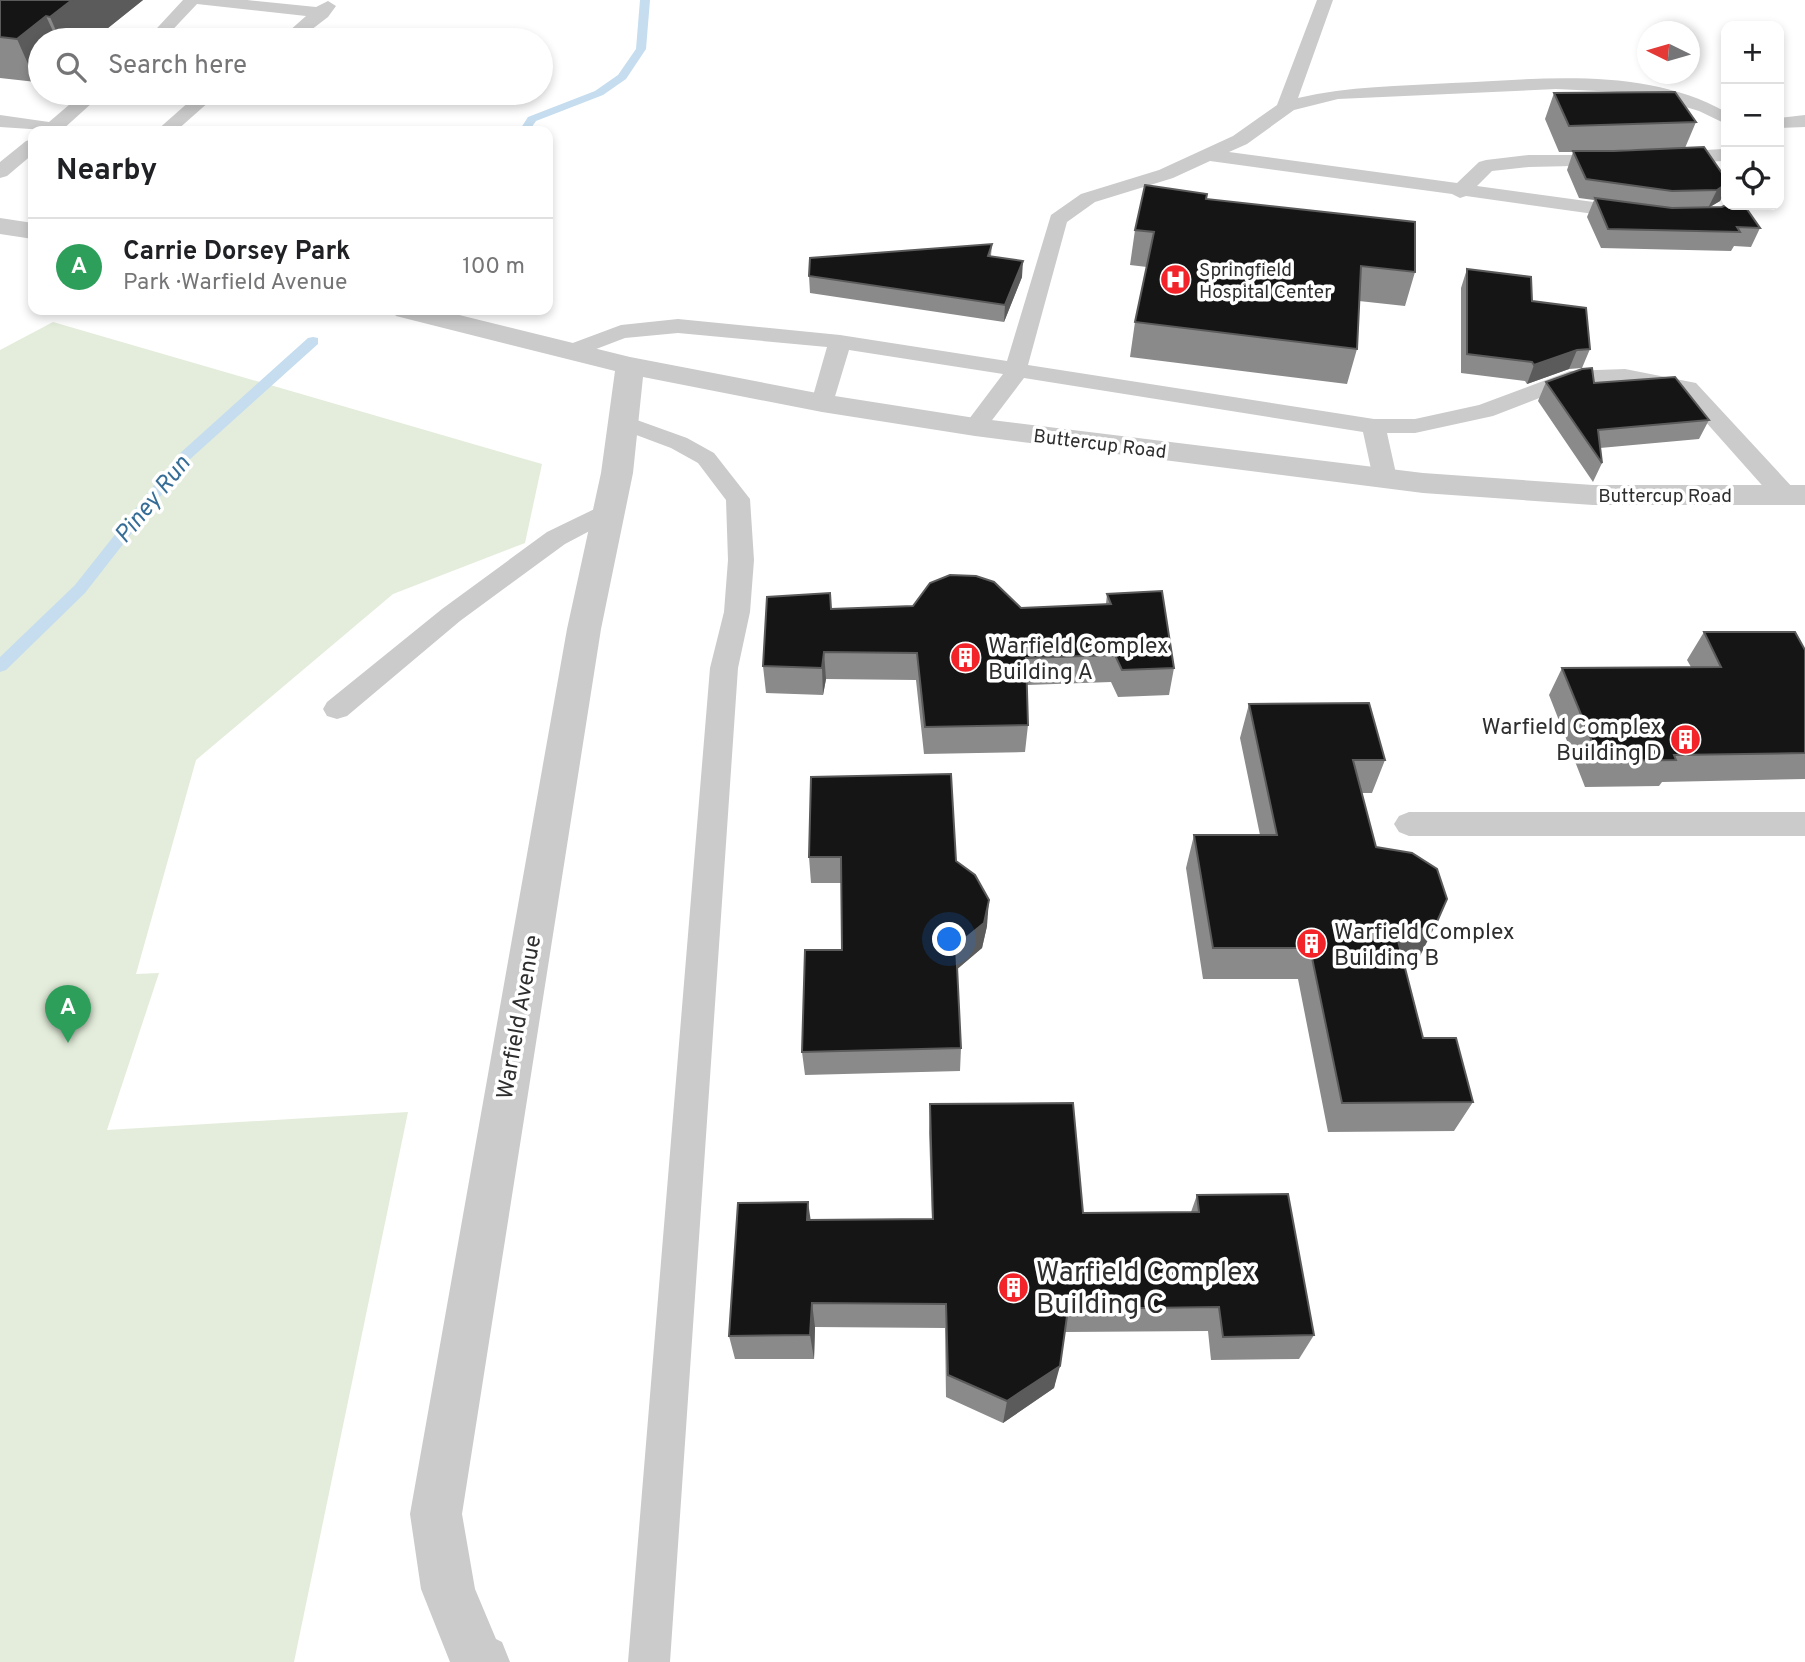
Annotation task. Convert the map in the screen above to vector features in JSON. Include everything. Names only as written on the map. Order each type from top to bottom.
[{"type":"street","points":[[0,226],[28,230]]},
{"type":"street","name":"Buttercup Road","points":[[426,315],[629,366],[822,403],[975,427],[1385,478],[1593,495],[1795,495]]},
{"type":"street","name":"Warfield Avenue","points":[[482,1662],[476,1659],[448,1589],[436,1514],[579,656],[617,473],[629,366]]},
{"type":"lane","points":[[165,28],[192,0]]},
{"type":"lane","points":[[200,0],[328,6]]},
{"type":"lane","points":[[1285,108],[1325,0]]},
{"type":"lane","points":[[302,28],[328,6]]},
{"type":"lane","points":[[975,427],[1015,370],[1058,219],[1088,198],[1166,174],[1240,140],[1285,108],[1338,94],[1556,83],[1640,88],[1705,107],[1721,116]]},
{"type":"lane","points":[[56,126],[80,105]]},
{"type":"lane","points":[[171,126],[196,105]]},
{"type":"lane","points":[[0,121],[32,126]]},
{"type":"lane","points":[[1784,123],[1805,121]]},
{"type":"lane","points":[[0,172],[28,149]]},
{"type":"lane","points":[[1207,155],[1460,192],[1650,216]]},
{"type":"lane","points":[[1460,192],[1486,166],[1529,161],[1721,158]]},
{"type":"lane","points":[[570,352],[621,332],[678,326],[840,342],[1374,426],[1415,426],[1485,411],[1570,378],[1625,376],[1688,388],[1795,495]]},
{"type":"lane","points":[[822,403],[840,342]]},
{"type":"lane","points":[[623,422],[679,443],[705,458],[738,499],[741,560],[737,612],[724,668],[649,1662]]},
{"type":"lane","points":[[1374,426],[1385,478]]},
{"type":"lane","points":[[337,709],[451,615],[556,538],[609,510]]},
{"type":"lane","points":[[1409,824],[1805,824]]},
{"type":"green space","points":[[53,322],[542,464],[525,543],[393,594],[196,760],[136,974],[159,973],[107,1130],[408,1112],[294,1662],[0,1662],[0,350]]},
{"type":"building","points":[[0,0],[72,0],[50,17],[46,16],[28,28],[17,39],[0,37]]},
{"type":"building","points":[[1675,92],[1696,122],[1569,126],[1554,93]]},
{"type":"building","points":[[1704,147],[1721,172],[1721,187],[1717,190],[1672,191],[1586,179],[1573,151]]},
{"type":"building","points":[[1145,185],[1207,194],[1206,199],[1415,222],[1415,272],[1361,266],[1357,349],[1135,322],[1154,232],[1135,230]]},
{"type":"building","points":[[1595,198],[1672,208],[1721,207],[1721,210],[1747,210],[1760,228],[1737,227],[1740,232],[1608,229]]},
{"type":"building","points":[[992,244],[988,256],[1023,261],[1005,305],[809,276],[810,258]]},
{"type":"building","points":[[1467,269],[1531,277],[1532,301],[1586,308],[1590,349],[1577,350],[1534,365],[1532,362],[1467,354]]},
{"type":"building","points":[[1592,368],[1594,383],[1675,377],[1709,420],[1598,430],[1602,463],[1546,382]]},
{"type":"building","name":"Warfield Complex Building A","points":[[950,575],[976,576],[994,582],[1021,608],[1111,604],[1107,594],[1162,591],[1174,668],[1122,670],[1115,655],[1026,658],[1028,725],[925,727],[917,653],[824,652],[822,668],[763,666],[767,597],[830,593],[831,609],[913,606],[930,583]]},
{"type":"building","name":"Warfield Complex Building D","points":[[1704,632],[1795,632],[1805,650],[1805,753],[1674,755],[1676,760],[1600,761],[1562,668],[1721,667]]},
{"type":"building","name":"Warfield Complex Building B","points":[[1369,703],[1385,760],[1353,760],[1376,847],[1412,853],[1437,869],[1447,899],[1436,924],[1397,937],[1423,1038],[1456,1038],[1473,1102],[1342,1103],[1310,948],[1213,948],[1194,835],[1277,835],[1249,704]]},
{"type":"building","points":[[951,774],[956,861],[975,875],[989,900],[984,923],[956,946],[961,1048],[802,1052],[805,950],[842,950],[841,857],[809,857],[811,777]]},
{"type":"building","name":"Warfield Complex Building C","points":[[1073,1103],[1083,1213],[1199,1212],[1197,1195],[1288,1194],[1314,1335],[1223,1337],[1219,1307],[1068,1309],[1060,1366],[1007,1401],[948,1375],[946,1304],[812,1303],[810,1335],[729,1336],[738,1203],[808,1202],[807,1220],[933,1219],[930,1104]]},
{"type":"waterway","name":"Piney Run","points":[[527,126],[532,119],[599,93],[622,77],[641,49],[645,0]]},
{"type":"waterway","name":"Piney Run","points":[[0,666],[80,589],[183,458],[313,341]]},
{"type":"place","name":"Springfield Hospital Center","points":[[1176,280]]},
{"type":"place","name":"Warfield Complex Building A","points":[[965,658]]},
{"type":"place","name":"Warfield Complex Building D","points":[[1685,739]]},
{"type":"place","name":"Warfield Complex Building B","points":[[1311,944]]},
{"type":"place","name":"Carrie Dorsey Park","points":[[68,1043]]},
{"type":"place","name":"Warfield Complex Building C","points":[[1013,1287]]}]
